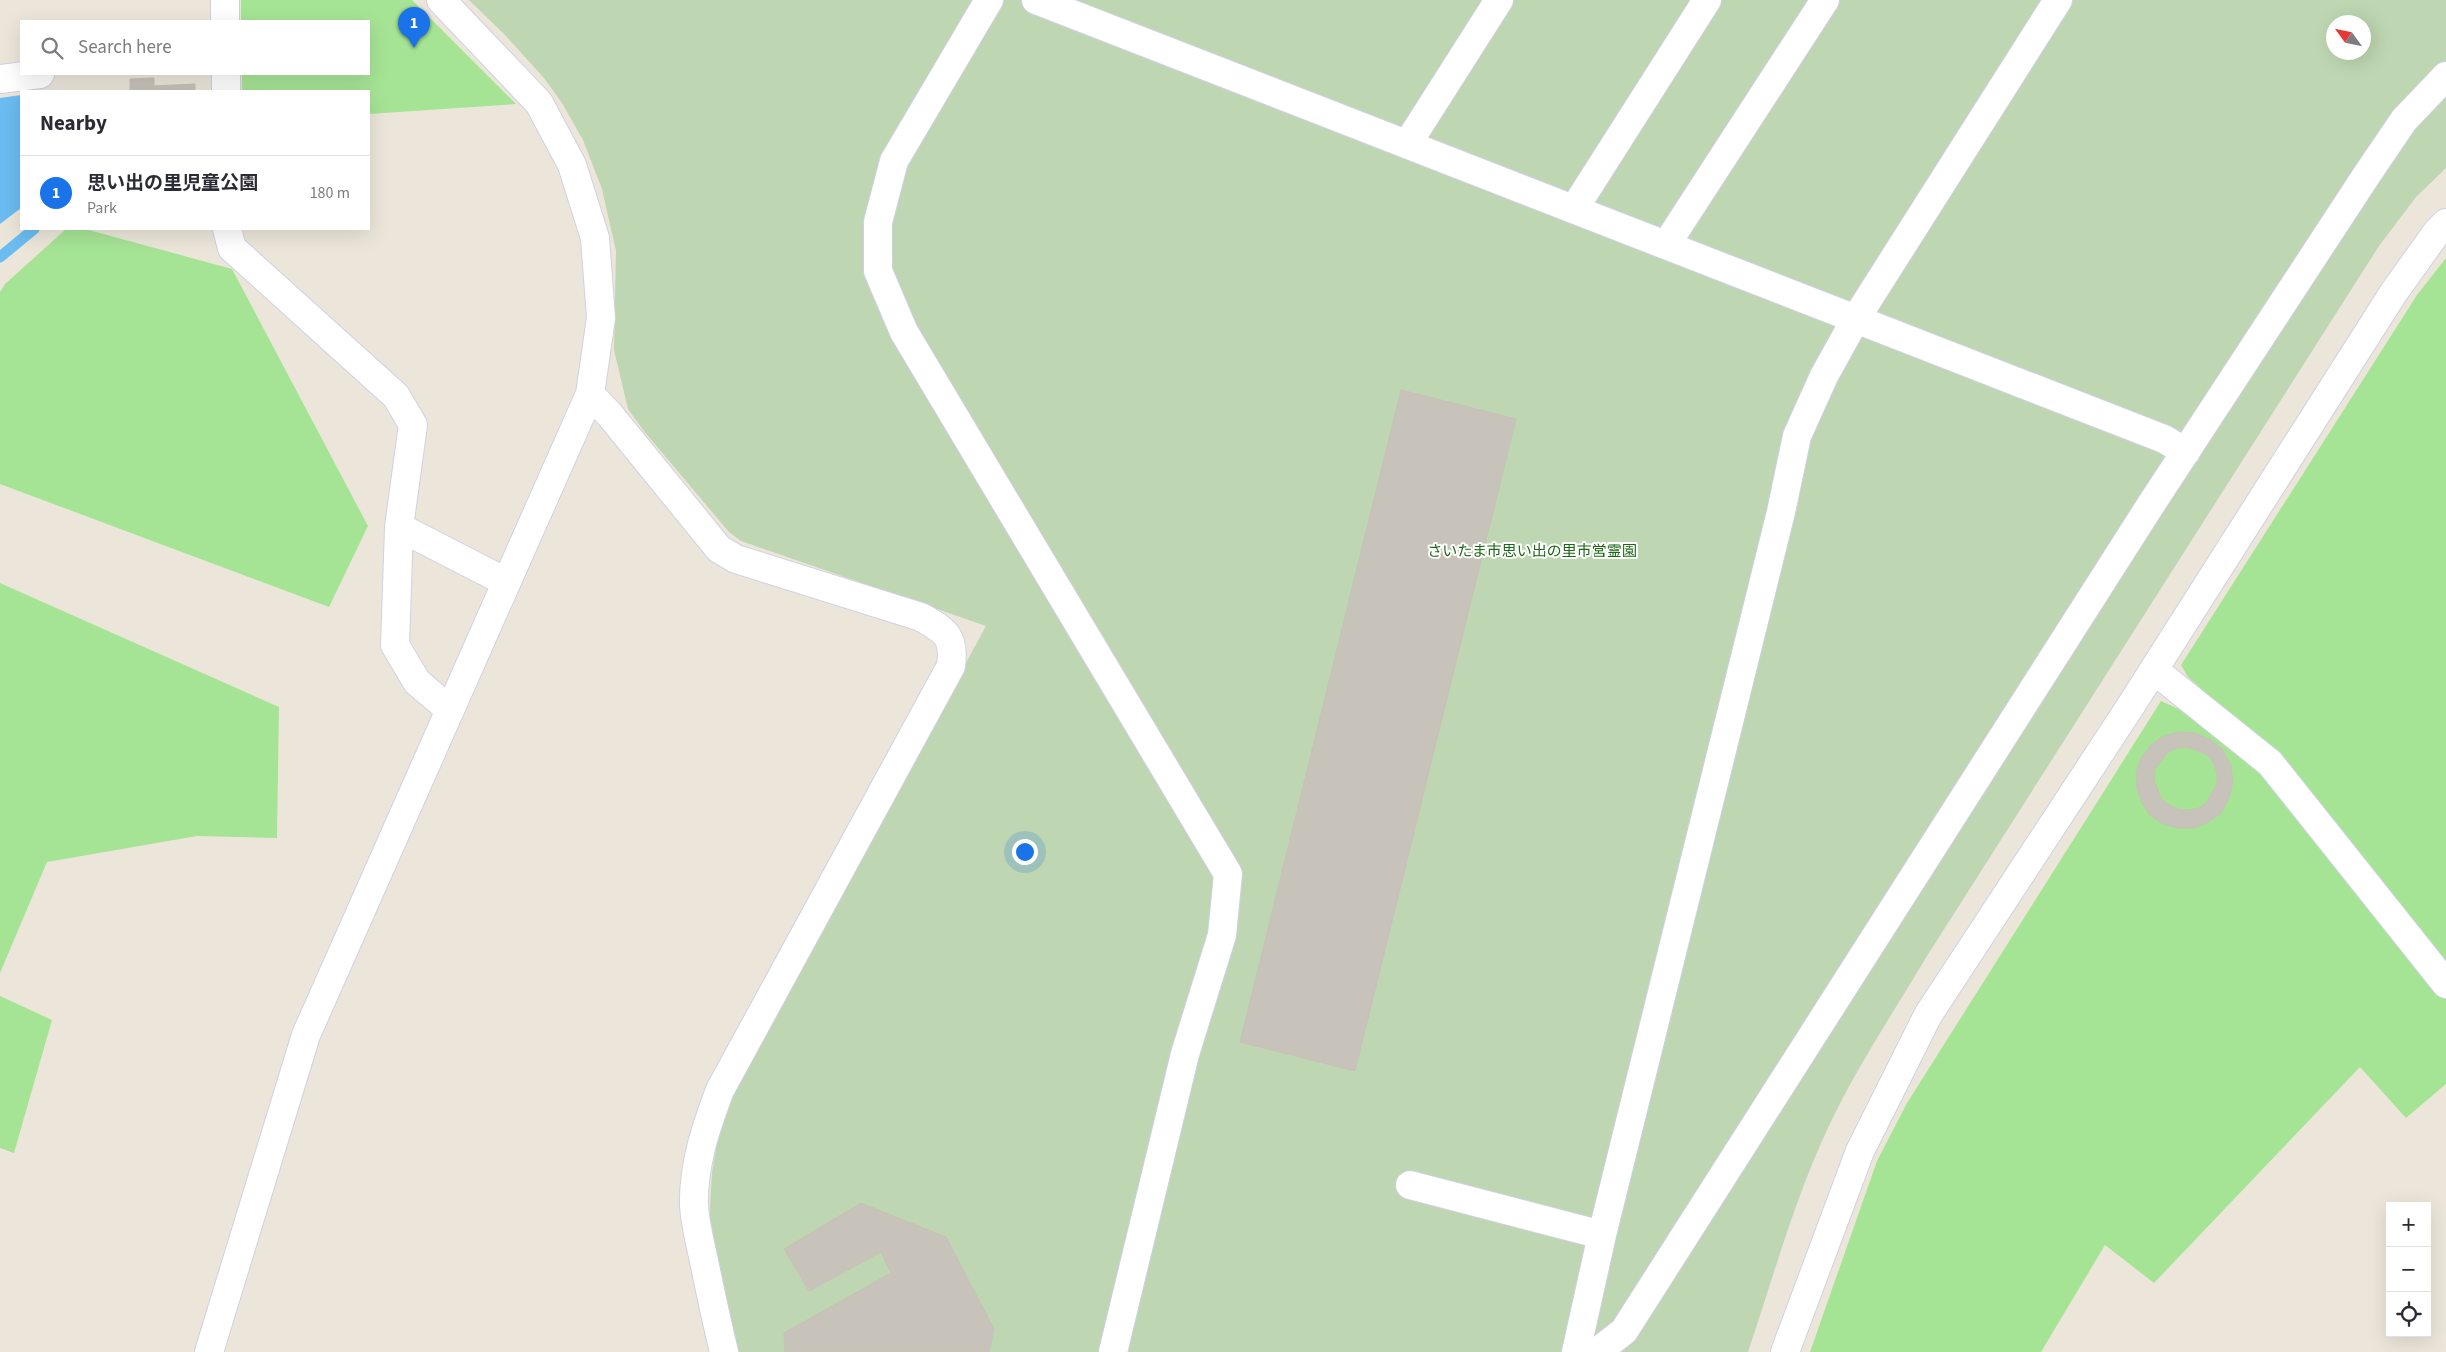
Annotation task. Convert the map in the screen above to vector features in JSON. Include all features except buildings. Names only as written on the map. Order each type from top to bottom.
[{"type":"street","points":[[225,0],[225,20]]},
{"type":"street","points":[[209,1352],[306,1035],[590,394],[601,318],[594,238],[572,165],[539,103],[442,0]]},
{"type":"street","points":[[989,0],[894,161],[878,222],[878,271],[904,332],[1228,874],[1222,934],[1185,1054],[1113,1352]]},
{"type":"street","points":[[1036,0],[1408,143],[1666,246],[2164,439],[2186,452]]},
{"type":"street","points":[[1408,143],[1499,0]]},
{"type":"street","points":[[1574,209],[1707,0]]},
{"type":"street","points":[[1666,246],[1825,0]]},
{"type":"street","points":[[1576,1352],[1602,1235],[1781,512],[1797,436],[1824,376],[1855,320],[2058,0]]},
{"type":"street","points":[[0,80],[33,75]]},
{"type":"street","points":[[226,75],[226,90]]},
{"type":"street","points":[[1597,1352],[1624,1331],[2186,452],[2382,152],[2404,120],[2446,76]]},
{"type":"street","points":[[1786,1352],[1860,1151],[1928,1015],[2154,670],[2394,292],[2437,232],[2446,223]]},
{"type":"street","points":[[227,230],[232,248],[396,396],[413,425],[399,527],[395,645],[417,682],[450,710]]},
{"type":"street","points":[[590,394],[610,415],[720,549],[736,559],[921,618],[940,628],[950,638],[953,650],[951,666],[720,1090],[712,1112],[701,1146],[694,1206],[700,1243],[724,1352]]},
{"type":"street","points":[[399,527],[506,582]]},
{"type":"street","points":[[2154,670],[2270,763],[2446,984]]},
{"type":"street","points":[[1410,1185],[1602,1235]]},
{"type":"green space","points":[[241,0],[412,0],[516,104],[370,114],[370,90],[242,90],[242,75],[370,75],[370,20],[241,20]]},
{"type":"green space","name":"さいたま市思い出の里市営霊園","points":[[469,0],[2446,0],[2446,168],[2416,197],[2379,246],[1927,956],[1875,1042],[1838,1108],[1815,1157],[1794,1212],[1748,1352],[737,1352],[708,1240],[712,1173],[720,1125],[743,1073],[986,626],[741,541],[729,532],[643,430],[628,409],[614,350],[616,251],[602,189],[583,140],[562,103],[544,78],[505,35]]},
{"type":"green space","points":[[65,230],[89,230],[232,269],[368,526],[329,607],[0,484],[0,292],[5,284]]},
{"type":"green space","points":[[2446,258],[2446,1084],[2406,1118],[2360,1067],[2154,1283],[2105,1245],[2041,1352],[1810,1352],[1877,1161],[1907,1103],[2161,701],[2179,709],[2250,762],[2310,835],[2282,761],[2188,677],[2181,665],[2417,295]]},
{"type":"green space","points":[[0,583],[279,707],[277,838],[197,836],[47,862],[0,973]]},
{"type":"green space","points":[[0,996],[52,1020],[14,1153],[0,1148]]},
{"type":"water","points":[[20,95],[20,209],[0,224],[0,98]]},
{"type":"waterway","points":[[0,257],[33,230]]},
{"type":"place","name":"思い出の里児童公園","points":[[414,48]]}]
